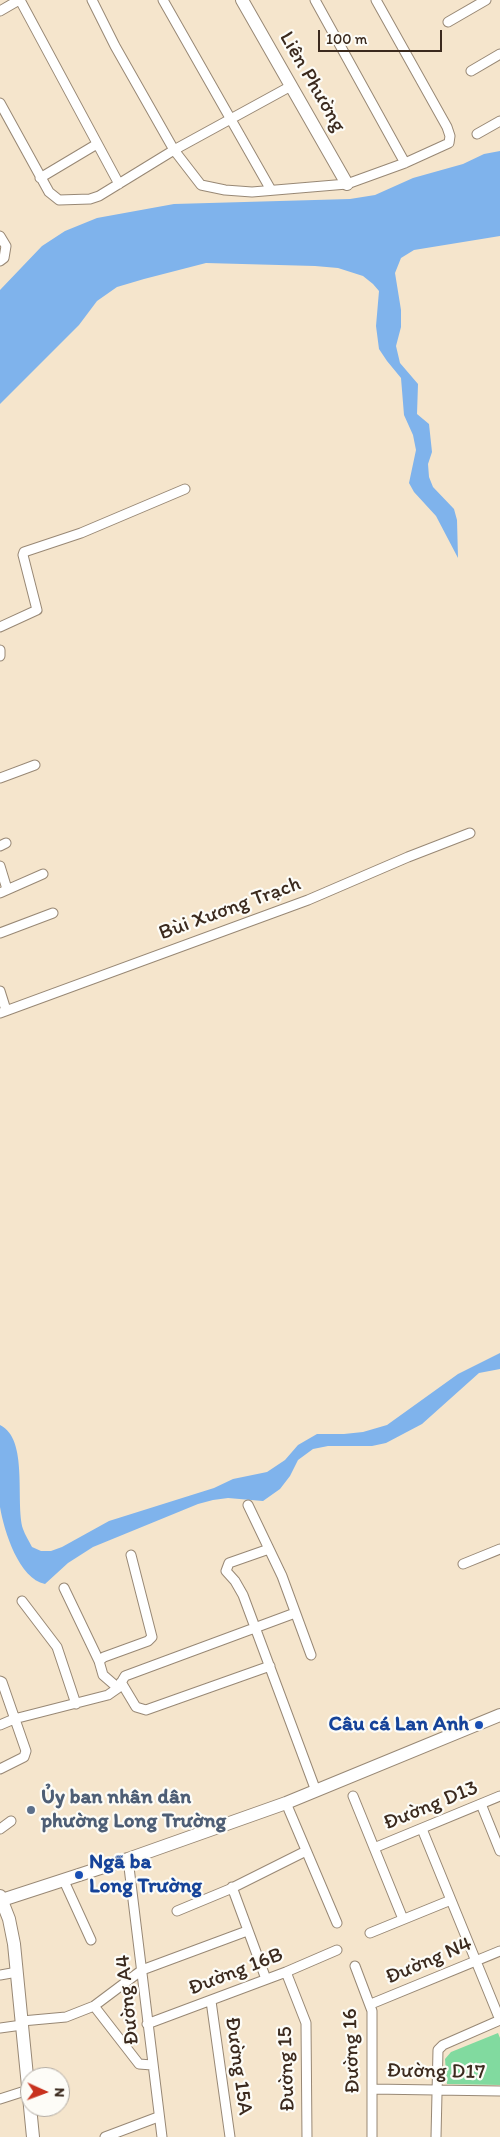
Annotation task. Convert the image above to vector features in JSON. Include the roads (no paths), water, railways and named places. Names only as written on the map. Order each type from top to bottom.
[{"type":"main road","name":"Liên Phường","points":[[242,0],[347,184]]},
{"type":"main road","points":[[26,2067],[14,1944],[1,1898],[64,1881],[286,1803],[500,1715]]},
{"type":"main road","points":[[31,2117],[33,2137]]},
{"type":"street","points":[[0,11],[20,0],[118,184]]},
{"type":"street","points":[[92,0],[115,46],[174,150],[201,185],[225,190],[271,190],[347,184],[406,163],[449,143],[450,136],[394,29],[376,0]]},
{"type":"street","points":[[163,0],[271,190]]},
{"type":"street","points":[[315,0],[406,163]]},
{"type":"street","points":[[448,22],[486,0]]},
{"type":"street","points":[[471,71],[500,54]]},
{"type":"street","points":[[0,103],[49,192],[59,200],[90,199],[174,150],[291,86]]},
{"type":"street","points":[[477,134],[500,121]]},
{"type":"street","points":[[40,178],[97,144]]},
{"type":"street","points":[[0,236],[6,246],[4,258],[0,261]]},
{"type":"street","points":[[0,627],[37,610],[24,565],[24,552],[81,533],[185,489]]},
{"type":"street","points":[[0,650],[0,656]]},
{"type":"street","points":[[0,778],[35,765]]},
{"type":"street","name":"Bùi Xương Trạch","points":[[3,1011],[308,900],[408,857],[470,833]]},
{"type":"street","points":[[0,866],[4,891],[43,874]]},
{"type":"street","points":[[0,933],[53,914]]},
{"type":"street","points":[[0,991],[3,1011]]},
{"type":"street","points":[[248,1505],[282,1576],[311,1655]]},
{"type":"street","points":[[269,1549],[229,1563],[226,1567],[228,1574],[235,1581],[243,1595],[316,1791]]},
{"type":"street","points":[[463,1564],[500,1549]]},
{"type":"street","points":[[100,1661],[104,1657],[148,1641],[152,1636],[131,1555]]},
{"type":"street","points":[[64,1588],[100,1661],[103,1675],[119,1685],[136,1707],[146,1710],[270,1666]]},
{"type":"street","points":[[22,1602],[57,1647],[76,1704]]},
{"type":"street","points":[[0,1725],[14,1719],[108,1694],[119,1685],[125,1676],[295,1613]]},
{"type":"street","points":[[0,1681],[2,1682],[26,1755],[0,1769]]},
{"type":"street","points":[[353,1796],[403,1919]]},
{"type":"street","name":"Đường D13","points":[[374,1848],[500,1796]]},
{"type":"street","points":[[286,1803],[337,1923]]},
{"type":"street","points":[[481,1804],[500,1851]]},
{"type":"street","points":[[0,1829],[12,1821]]},
{"type":"street","points":[[422,1829],[500,2020],[440,2047],[437,2053],[436,2137]]},
{"type":"street","points":[[177,1911],[306,1851]]},
{"type":"street","name":"Đường A4","points":[[128,1859],[158,2118],[162,2137]]},
{"type":"street","points":[[64,1881],[91,1940]]},
{"type":"street","points":[[232,1887],[266,1979]]},
{"type":"street","points":[[370,1933],[450,1900]]},
{"type":"street","points":[[0,2028],[66,2017],[94,2006],[142,1970],[247,1931]]},
{"type":"street","name":"Đường 16B","points":[[147,2024],[286,1972],[337,1950]]},
{"type":"street","name":"Đường N4","points":[[371,2004],[500,1951]]},
{"type":"street","name":"Đường 16","points":[[355,1966],[371,2004],[373,2014],[372,2137]]},
{"type":"street","points":[[0,1975],[17,1972]]},
{"type":"street","name":"Đường 15","points":[[286,1972],[306,2023],[307,2137]]},
{"type":"street","name":"Đường 15A","points":[[211,2001],[230,2137]]},
{"type":"street","points":[[94,2006],[139,2064],[152,2065]]},
{"type":"street","name":"Đường D17","points":[[372,2089],[500,2091]]},
{"type":"street","points":[[0,2099],[20,2093]]},
{"type":"street","points":[[105,2137],[158,2118]]},
{"type":"water","points":[[500,151],[500,236],[414,250],[401,258],[395,273],[401,310],[401,327],[396,346],[400,363],[418,384],[417,414],[429,424],[432,452],[428,464],[429,477],[433,487],[454,509],[457,520],[458,558],[436,516],[414,492],[409,483],[416,450],[413,435],[404,415],[401,378],[379,349],[376,326],[379,291],[363,276],[338,268],[315,266],[206,263],[117,287],[97,301],[79,325],[0,404],[0,290],[42,246],[65,231],[97,218],[174,204],[350,199],[375,195],[413,178],[463,164],[484,154]]},
{"type":"water","points":[[500,1353],[500,1369],[479,1373],[422,1424],[386,1443],[372,1446],[328,1446],[313,1449],[298,1460],[290,1476],[280,1489],[263,1501],[228,1498],[198,1504],[93,1547],[68,1563],[45,1584],[36,1580],[20,1564],[9,1541],[0,1507],[0,1425],[9,1432],[15,1443],[18,1457],[21,1517],[24,1531],[32,1547],[41,1551],[51,1551],[62,1547],[109,1521],[214,1488],[233,1479],[267,1472],[285,1460],[298,1445],[317,1434],[363,1432],[387,1425],[458,1374]]},
{"type":"place","name":"Câu cá Lan Anh","points":[[479,1725]]},
{"type":"place","name":"Ủy ban nhân dân phường Long Trường","points":[[31,1810]]},
{"type":"place","name":"Ngã ba Long Trường","points":[[79,1875]]}]
